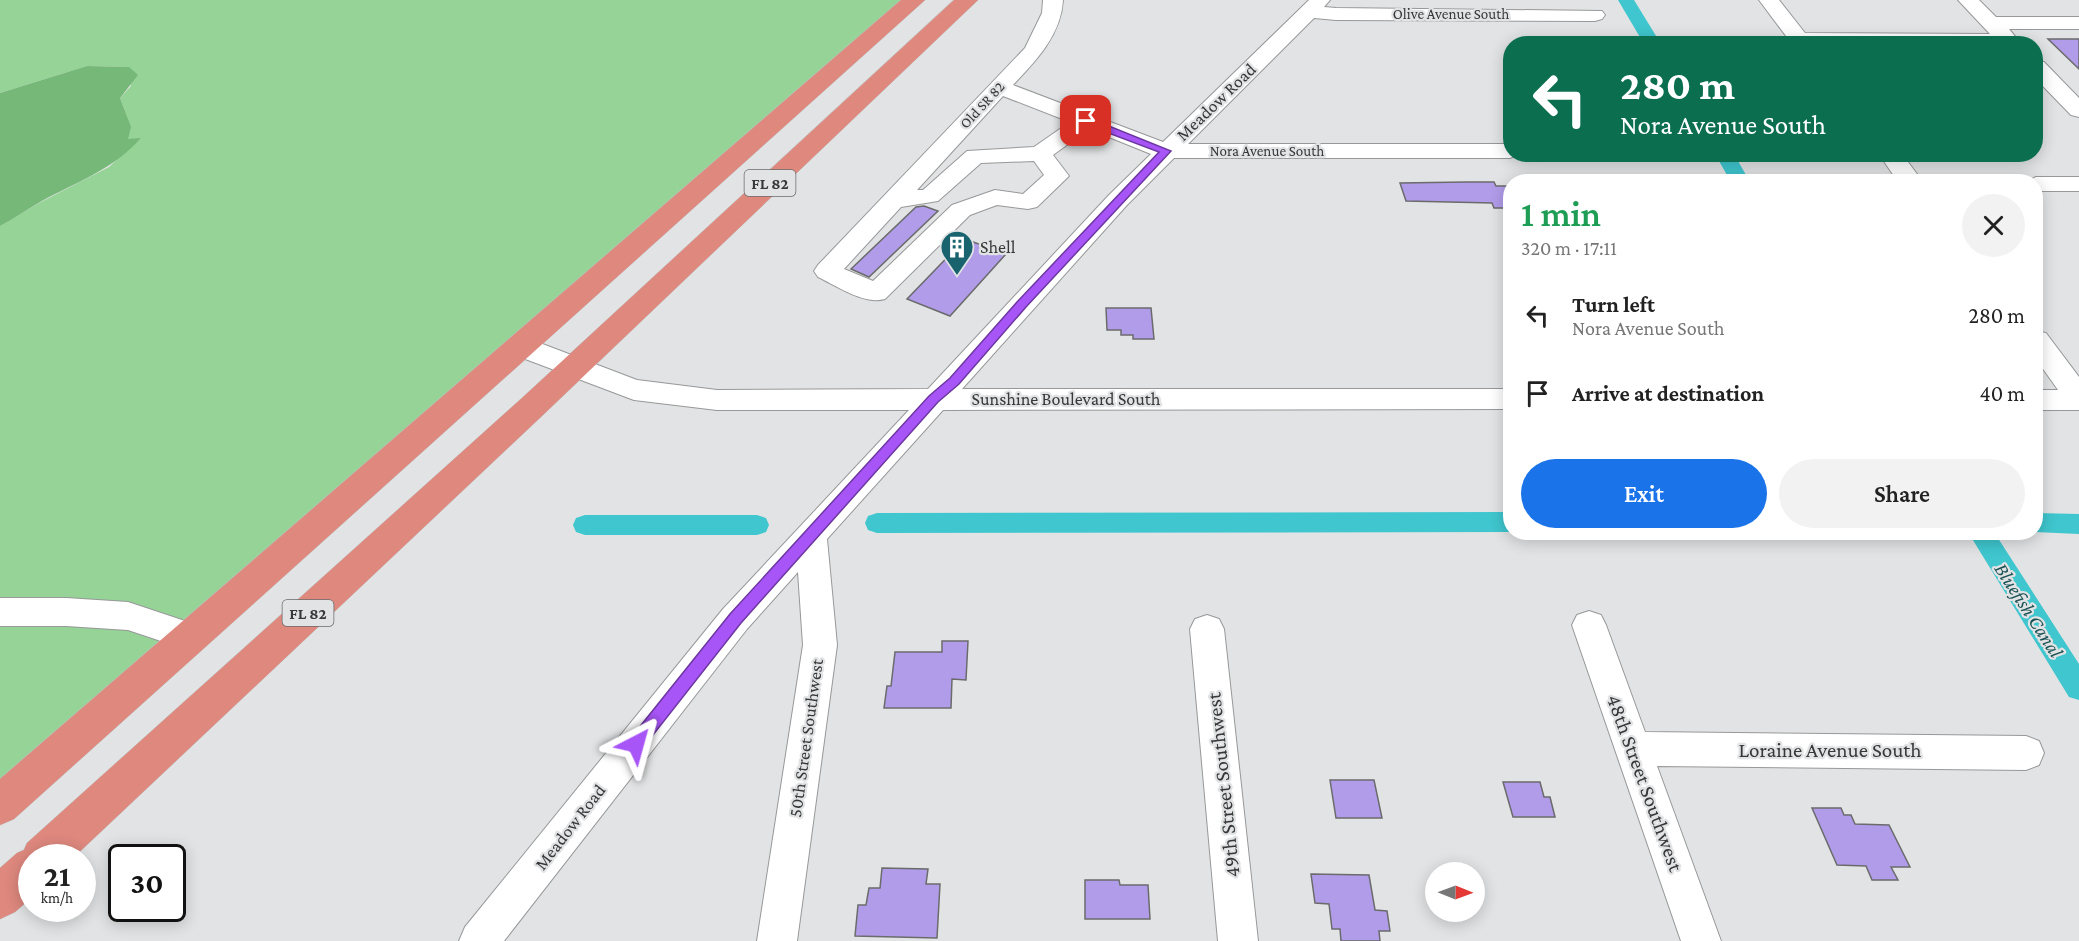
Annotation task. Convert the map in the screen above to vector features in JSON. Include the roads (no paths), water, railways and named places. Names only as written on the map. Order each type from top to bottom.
[{"type":"highway","name":"FL 82","points":[[0,805],[914,0]]},
{"type":"highway","name":"FL 82","points":[[57,844],[967,0]]},
{"type":"highway","points":[[0,897],[18,881]]},
{"type":"street","name":"Old SR 82","points":[[961,210],[876,292],[827,271],[1034,50],[1052,13],[1053,0]]},
{"type":"street","points":[[1769,0],[1797,36]]},
{"type":"street","points":[[1968,0],[2004,36]]},
{"type":"street","name":"Olive Avenue South","points":[[1314,6],[1336,14],[1595,15]]},
{"type":"street","name":"Meadow Road","points":[[480,941],[735,619],[934,399],[955,381],[1022,304],[1165,151],[1314,6]]},
{"type":"street","points":[[1991,23],[2079,23]]},
{"type":"street","points":[[2043,74],[2079,110]]},
{"type":"street","name":"Nora Avenue South","points":[[999,87],[1165,151],[1503,151]]},
{"type":"street","points":[[930,196],[975,156],[1040,154],[1086,121]]},
{"type":"street","points":[[894,201],[930,196],[961,210],[995,196],[1028,202],[1057,176],[1040,154]]},
{"type":"street","points":[[2043,184],[2079,184]]},
{"type":"street","name":"Sunshine Boulevard South","points":[[522,347],[634,390],[717,400],[1503,399]]},
{"type":"street","points":[[2043,350],[2079,399]]},
{"type":"street","points":[[2043,400],[2079,399]]},
{"type":"street","name":"50th Street Southwest","points":[[777,941],[820,645],[811,535]]},
{"type":"street","points":[[0,612],[66,612],[128,616],[191,637]]},
{"type":"street","name":"48th Street Southwest","points":[[1589,625],[1635,749],[1701,941]]},
{"type":"street","name":"49th Street Southwest","points":[[1207,629],[1238,941]]},
{"type":"street","name":"Loraine Avenue South","points":[[1635,749],[2026,753]]},
{"type":"waterway","points":[[1626,0],[1648,36]]},
{"type":"waterway","points":[[1729,162],[1736,174]]},
{"type":"waterway","points":[[877,523],[1503,522]]},
{"type":"waterway","points":[[2043,523],[2079,524]]},
{"type":"waterway","points":[[585,525],[757,525]]},
{"type":"waterway","name":"Bluefish Canal","points":[[1985,540],[2079,688]]},
{"type":"place","name":"Shell","points":[[957,276]]}]
